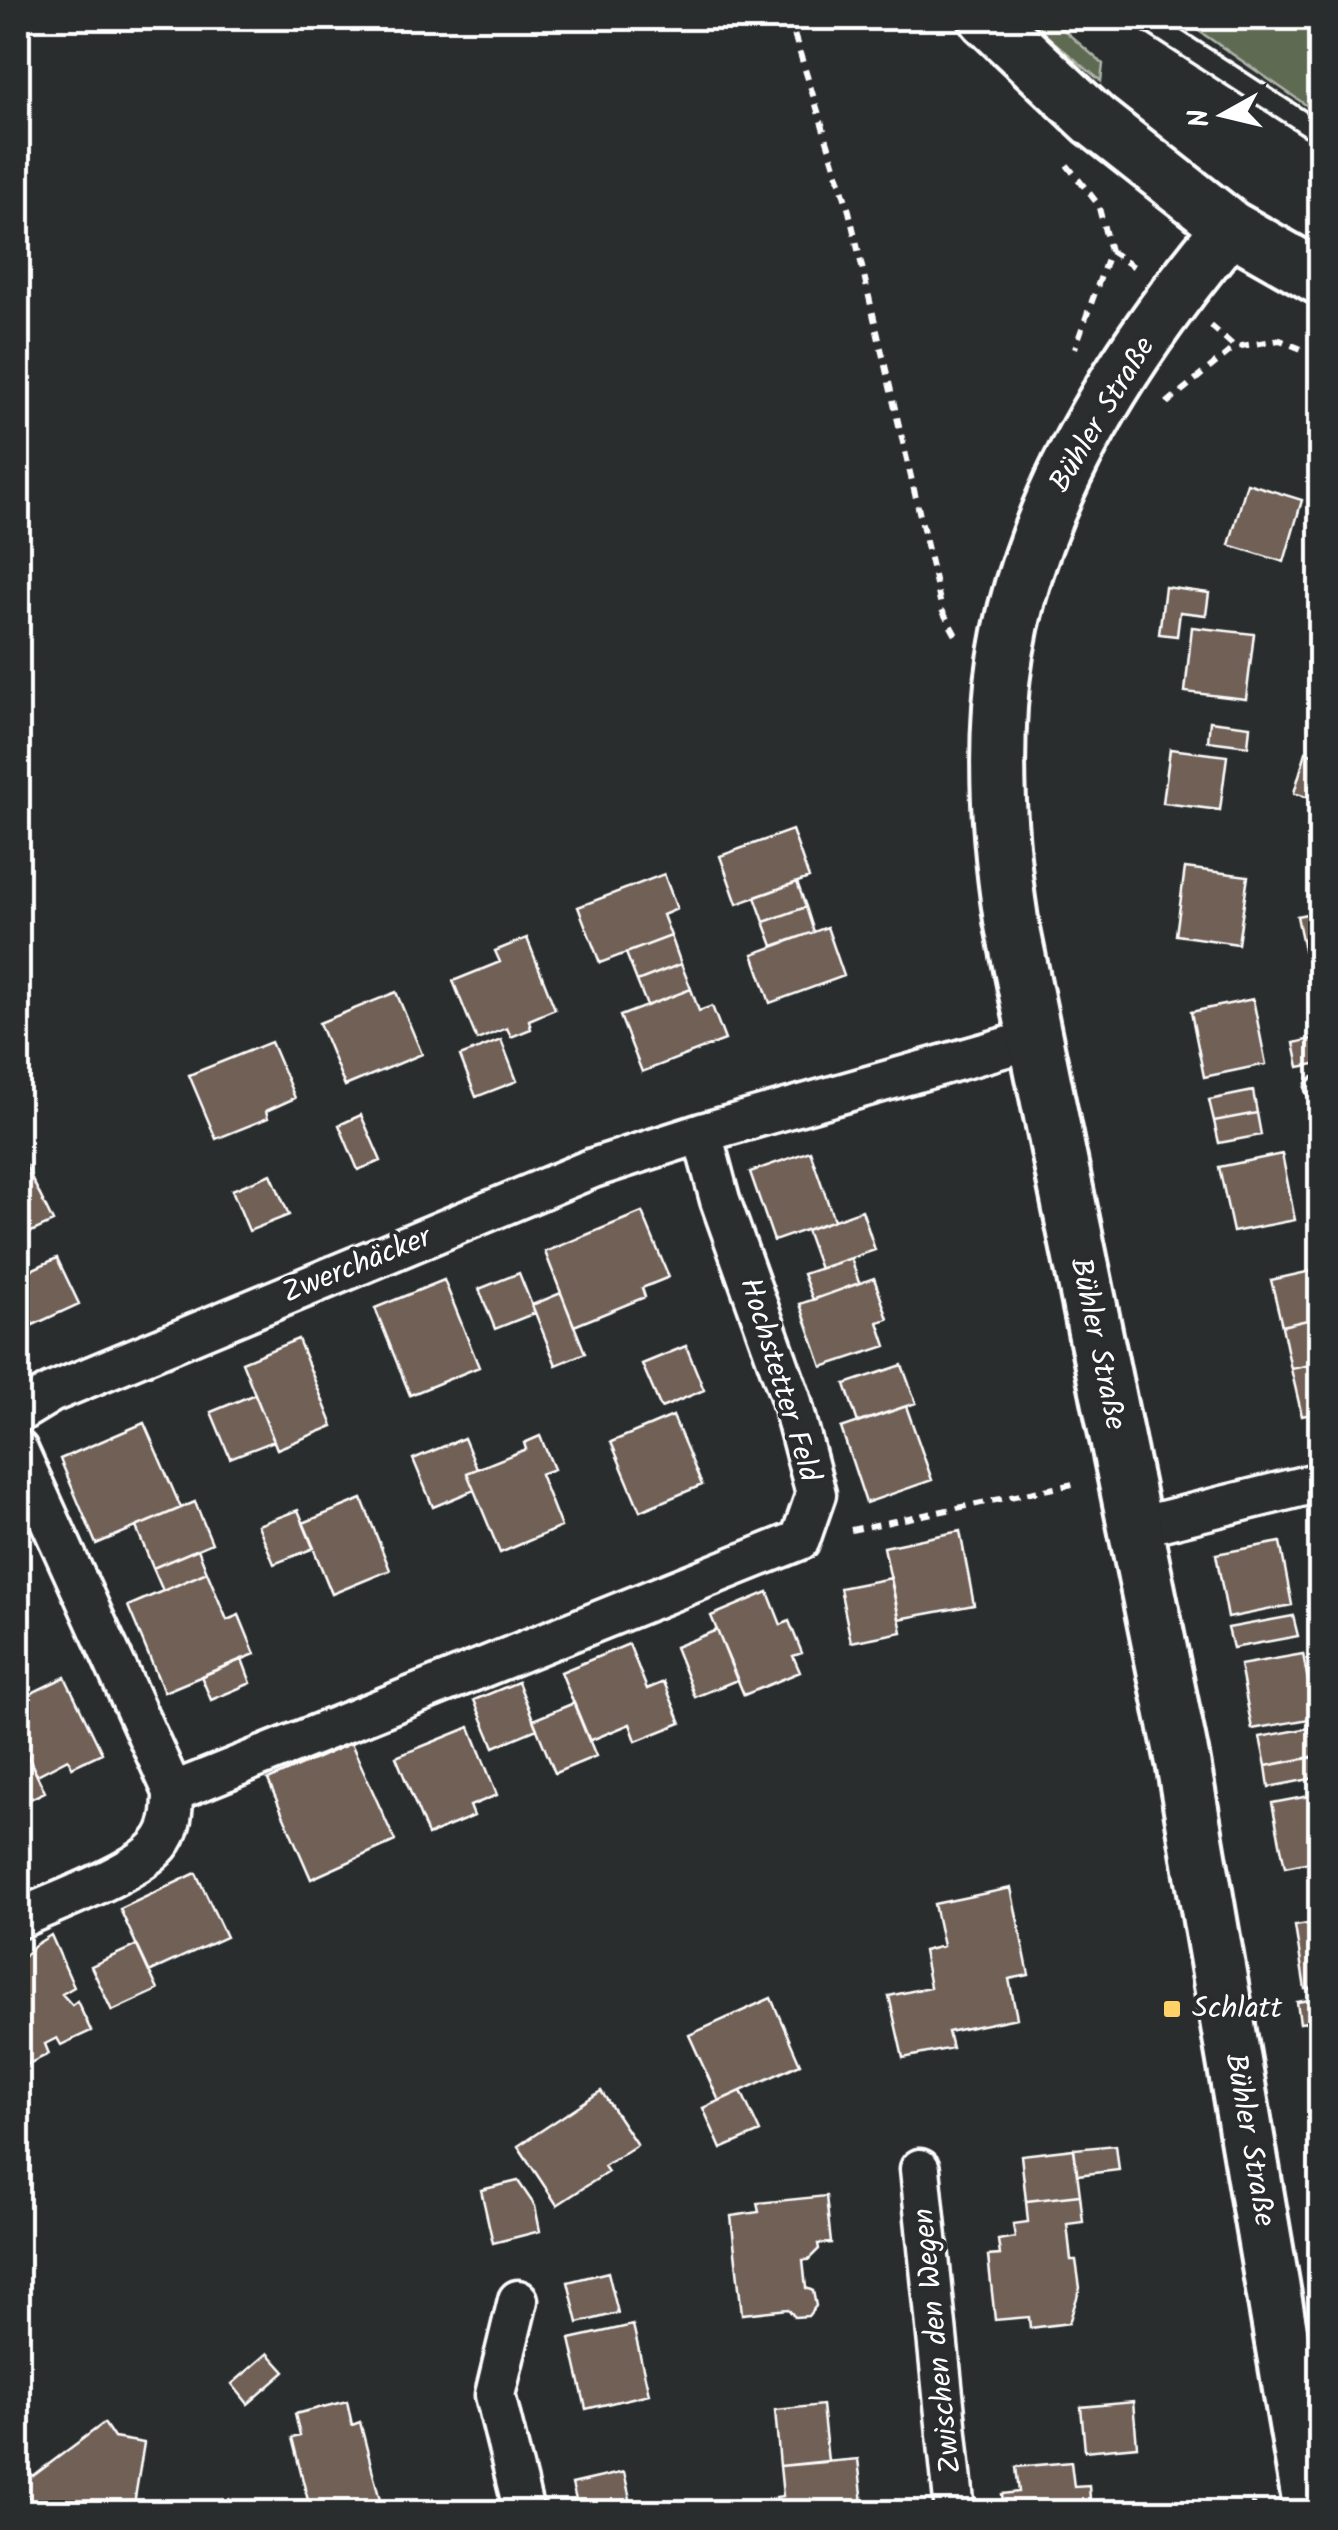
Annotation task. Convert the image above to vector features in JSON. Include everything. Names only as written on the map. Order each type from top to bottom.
[{"type":"street","points":[[986,18],[1094,120],[1230,227],[1320,278]]},
{"type":"street","name":"Bühler Straße","points":[[1230,227],[1098,409],[1051,500],[1027,569],[1007,662],[999,723],[1000,850],[1034,1039],[1204,1874],[1312,2512]]},
{"type":"street","points":[[702,1133],[1034,1039]]},
{"type":"street","name":"Zwerchäcker","points":[[18,1413],[51,1392],[593,1168],[702,1133]]},
{"type":"street","name":"Hochstetter Feld","points":[[702,1133],[720,1200],[791,1398],[816,1494],[800,1540]]},
{"type":"street","points":[[18,1450],[173,1792],[173,1816],[162,1843],[142,1862],[18,1919]]},
{"type":"street","points":[[1134,1528],[1320,1482]]},
{"type":"street","points":[[173,1792],[800,1540]]},
{"type":"street","name":"Zwischen den Wegen","points":[[920,2170],[956,2512]]},
{"type":"street","points":[[518,2300],[495,2395],[524,2512]]},
{"type":"lane","points":[[1143,18],[1320,133]]},
{"type":"path","points":[[789,18],[848,212],[942,610],[962,648],[1007,662]]},
{"type":"path","points":[[1156,415],[1175,394],[1235,347]]},
{"type":"path","points":[[800,1540],[1123,1474]]},
{"type":"green space","points":[[1025,18],[1050,18],[1103,64],[1101,81]]},
{"type":"green space","points":[[1180,18],[1320,18],[1320,115],[1319,114]]},
{"type":"building","points":[[1247,483],[1302,500],[1284,562],[1229,545]]},
{"type":"building","points":[[1165,587],[1209,593],[1206,615],[1180,612],[1177,636],[1159,634]]},
{"type":"building","points":[[1192,627],[1254,634],[1246,699],[1185,692]]},
{"type":"building","points":[[1210,721],[1250,726],[1248,746],[1208,741]]},
{"type":"building","points":[[1170,749],[1227,756],[1220,810],[1163,803]]},
{"type":"building","points":[[1306,752],[1320,757],[1315,800],[1294,793]]},
{"type":"building","points":[[792,830],[809,878],[737,904],[720,856]]},
{"type":"building","points":[[1185,868],[1248,876],[1238,944],[1176,935]]},
{"type":"building","points":[[664,874],[677,909],[663,915],[671,936],[600,963],[578,907]]},
{"type":"building","points":[[797,882],[806,907],[764,922],[755,897]]},
{"type":"building","points":[[806,907],[814,932],[773,946],[764,922]]},
{"type":"building","points":[[1320,911],[1320,981],[1311,983],[1297,916]]},
{"type":"building","points":[[827,927],[844,976],[770,1003],[753,954]]},
{"type":"building","points":[[671,936],[681,964],[637,981],[626,953]]},
{"type":"building","points":[[527,938],[555,1009],[529,1020],[531,1029],[511,1037],[507,1028],[477,1040],[453,981],[500,962],[495,951]]},
{"type":"building","points":[[681,964],[691,989],[647,1006],[637,981]]},
{"type":"building","points":[[691,989],[699,1011],[712,1006],[725,1040],[642,1072],[620,1016]]},
{"type":"building","points":[[396,992],[422,1054],[345,1086],[319,1023]]},
{"type":"building","points":[[1253,999],[1266,1064],[1204,1077],[1191,1012]]},
{"type":"building","points":[[1320,1037],[1320,1063],[1299,1067],[1294,1043]]},
{"type":"building","points":[[501,1040],[517,1081],[476,1097],[460,1056]]},
{"type":"building","points":[[271,1042],[295,1098],[266,1111],[268,1118],[216,1139],[189,1075]]},
{"type":"building","points":[[1253,1091],[1257,1113],[1214,1121],[1209,1100]]},
{"type":"building","points":[[1257,1113],[1261,1135],[1219,1143],[1214,1121]]},
{"type":"building","points":[[361,1115],[381,1161],[358,1170],[339,1125]]},
{"type":"building","points":[[18,1150],[53,1222],[18,1238]]},
{"type":"building","points":[[810,1151],[834,1220],[774,1241],[750,1172]]},
{"type":"building","points":[[1282,1154],[1295,1220],[1233,1232],[1219,1167]]},
{"type":"building","points":[[271,1174],[289,1215],[249,1231],[232,1190]]},
{"type":"building","points":[[862,1210],[875,1250],[820,1269],[806,1230]]},
{"type":"building","points":[[642,1212],[669,1277],[642,1288],[645,1297],[574,1326],[545,1252]]},
{"type":"building","points":[[57,1258],[79,1304],[33,1325],[18,1294],[18,1276]]},
{"type":"building","points":[[851,1258],[859,1283],[813,1300],[803,1274]]},
{"type":"building","points":[[1320,1269],[1320,1317],[1282,1326],[1271,1280]]},
{"type":"building","points":[[519,1273],[535,1313],[495,1329],[479,1289]]},
{"type":"building","points":[[874,1278],[888,1319],[878,1322],[886,1346],[822,1367],[800,1304]]},
{"type":"building","points":[[444,1280],[479,1367],[410,1395],[375,1308]]},
{"type":"building","points":[[561,1293],[585,1353],[556,1365],[532,1305]]},
{"type":"building","points":[[1320,1317],[1320,1363],[1291,1369],[1282,1326]]},
{"type":"building","points":[[298,1339],[333,1426],[277,1449],[242,1362]]},
{"type":"building","points":[[686,1346],[704,1390],[661,1408],[642,1364]]},
{"type":"building","points":[[1320,1363],[1320,1412],[1302,1416],[1291,1369]]},
{"type":"building","points":[[902,1365],[916,1403],[858,1423],[845,1384]]},
{"type":"building","points":[[255,1394],[274,1441],[230,1458],[211,1412]]},
{"type":"building","points":[[906,1406],[932,1480],[866,1503],[841,1428]]},
{"type":"building","points":[[673,1416],[702,1485],[640,1511],[611,1442]]},
{"type":"building","points":[[144,1423],[181,1508],[96,1544],[60,1459]]},
{"type":"building","points":[[540,1436],[554,1469],[540,1474],[561,1527],[500,1553],[467,1473],[526,1449],[524,1443]]},
{"type":"building","points":[[464,1438],[477,1469],[467,1473],[474,1490],[433,1507],[413,1459]]},
{"type":"building","points":[[362,1499],[390,1570],[332,1594],[303,1523]]},
{"type":"building","points":[[195,1502],[212,1543],[153,1568],[136,1527]]},
{"type":"building","points":[[298,1510],[314,1548],[274,1564],[258,1525]]},
{"type":"building","points":[[960,1531],[974,1605],[899,1619],[884,1547]]},
{"type":"building","points":[[1280,1542],[1292,1605],[1228,1618],[1216,1554]]},
{"type":"building","points":[[198,1549],[207,1572],[163,1591],[153,1568]]},
{"type":"building","points":[[207,1572],[227,1620],[239,1615],[255,1654],[164,1692],[128,1606]]},
{"type":"building","points":[[891,1578],[902,1632],[851,1642],[840,1588]]},
{"type":"building","points":[[768,1592],[781,1625],[789,1621],[802,1653],[793,1656],[800,1672],[744,1695],[711,1616]]},
{"type":"building","points":[[1293,1616],[1298,1636],[1233,1648],[1228,1628]]},
{"type":"building","points":[[717,1630],[737,1680],[695,1697],[675,1647]]},
{"type":"building","points":[[629,1644],[647,1689],[664,1682],[681,1723],[636,1741],[630,1724],[589,1741],[561,1672]]},
{"type":"building","points":[[1303,1654],[1315,1718],[1252,1729],[1240,1665]]},
{"type":"building","points":[[242,1659],[251,1683],[211,1700],[201,1676]]},
{"type":"building","points":[[65,1677],[102,1753],[72,1767],[68,1759],[37,1775],[18,1736],[18,1706],[22,1704],[19,1699]]},
{"type":"building","points":[[518,1682],[537,1729],[494,1747],[474,1700]]},
{"type":"building","points":[[574,1703],[596,1756],[555,1773],[533,1720]]},
{"type":"building","points":[[1320,1726],[1320,1756],[1266,1766],[1260,1737]]},
{"type":"building","points":[[470,1727],[497,1795],[470,1806],[474,1816],[428,1835],[396,1757]]},
{"type":"building","points":[[351,1743],[395,1841],[311,1879],[268,1780]]},
{"type":"building","points":[[23,1747],[45,1792],[18,1805],[18,1750]]},
{"type":"building","points":[[1316,1756],[1320,1777],[1269,1787],[1266,1766]]},
{"type":"building","points":[[1320,1794],[1320,1860],[1285,1867],[1272,1803]]},
{"type":"building","points":[[196,1873],[226,1937],[149,1972],[120,1909]]},
{"type":"building","points":[[1011,1888],[1029,1975],[1009,1979],[1017,2018],[948,2032],[952,2048],[903,2058],[889,1996],[930,1987],[923,1951],[943,1946],[934,1904]]},
{"type":"building","points":[[1320,1922],[1320,1986],[1305,1989],[1295,1926]]},
{"type":"building","points":[[51,1935],[74,1987],[62,1994],[72,2005],[77,2001],[91,2031],[61,2045],[57,2038],[45,2044],[49,2054],[18,2069],[18,1962]]},
{"type":"building","points":[[137,1945],[158,1990],[112,2011],[91,1966]]},
{"type":"building","points":[[771,1998],[800,2064],[719,2101],[689,2035]]},
{"type":"building","points":[[1320,1998],[1320,2020],[1300,2023],[1297,2002]]},
{"type":"building","points":[[1320,2032],[1320,2083],[1313,2034]]},
{"type":"building","points":[[601,2091],[637,2145],[604,2166],[608,2172],[557,2205],[518,2146]]},
{"type":"building","points":[[741,2091],[760,2132],[721,2149],[703,2108]]},
{"type":"building","points":[[1116,2145],[1119,2170],[1077,2175],[1074,2149]]},
{"type":"building","points":[[1074,2149],[1080,2195],[1026,2201],[1021,2155]]},
{"type":"building","points":[[518,2181],[535,2206],[540,2231],[493,2243],[481,2190]]},
{"type":"building","points":[[1080,2195],[1083,2222],[1067,2224],[1071,2260],[1076,2260],[1080,2288],[1069,2323],[1030,2328],[1029,2317],[995,2320],[988,2256],[1000,2255],[998,2240],[1015,2237],[1013,2224],[1028,2222],[1026,2201]]},
{"type":"building","points":[[826,2196],[831,2243],[818,2244],[819,2249],[803,2260],[806,2288],[813,2291],[816,2306],[808,2316],[795,2317],[788,2309],[742,2314],[731,2216],[759,2212],[757,2203]]},
{"type":"building","points":[[608,2272],[618,2313],[578,2323],[568,2282]]},
{"type":"building","points":[[633,2325],[649,2394],[586,2409],[570,2339]]},
{"type":"building","points":[[268,2353],[285,2372],[248,2404],[232,2384]]},
{"type":"building","points":[[347,2401],[352,2425],[360,2422],[383,2512],[311,2512],[292,2438],[300,2436],[295,2414]]},
{"type":"building","points":[[1133,2402],[1137,2446],[1085,2451],[1081,2407]]},
{"type":"building","points":[[822,2405],[828,2461],[780,2466],[775,2410]]},
{"type":"building","points":[[104,2423],[114,2438],[144,2443],[133,2510],[39,2512],[18,2485],[18,2475],[27,2468],[33,2476]]},
{"type":"building","points":[[858,2459],[864,2512],[777,2512],[776,2497],[783,2496],[780,2466]]},
{"type":"building","points":[[1071,2462],[1074,2487],[1089,2486],[1091,2512],[1004,2512],[1002,2494],[1019,2492],[1016,2467]]},
{"type":"building","points":[[624,2472],[633,2512],[579,2512],[572,2484]]},
{"type":"building","points":[[18,2485],[39,2512],[18,2512]]},
{"type":"place","name":"Schlatt","points":[[1172,2009]]}]
